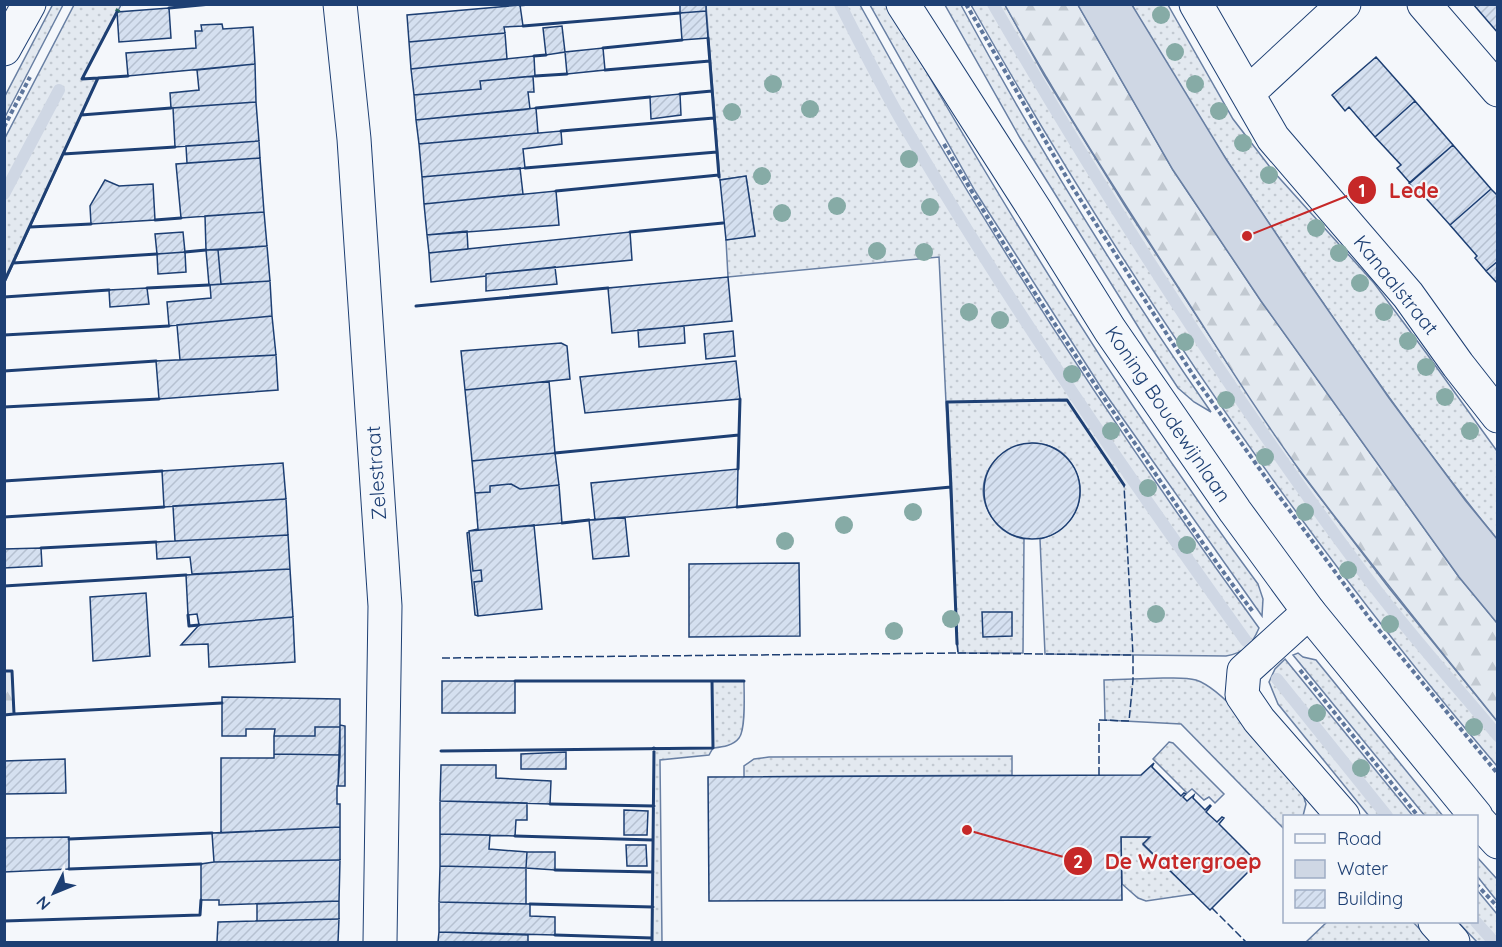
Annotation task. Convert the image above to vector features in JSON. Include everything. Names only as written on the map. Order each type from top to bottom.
[{"type":"street","points":[[4,49],[28,4]]},
{"type":"street","name":"Zelestraat","points":[[340,4],[354,139],[385,606],[380,942]]},
{"type":"street","name":"Koning Boudewijnlaan","points":[[903,4],[1110,330],[1235,511],[1309,612],[1474,815]]},
{"type":"street","name":"Koning Boudewijnlaan","points":[[930,4],[1035,210]]},
{"type":"street","name":"Kanaalstraat","points":[[1196,4],[1273,138],[1408,295],[1497,416]]},
{"type":"street","points":[[1248,93],[1344,4]]},
{"type":"street","points":[[1424,4],[1497,90]]},
{"type":"street","points":[[1309,612],[1244,671],[1242,694],[1259,720],[1342,815]]},
{"type":"street","name":"Koning Boudewijnlaan","points":[[1478,819],[1497,842]]},
{"type":"street","points":[[1437,923],[1453,942]]},
{"type":"path","points":[[966,4],[1071,185],[1202,387],[1370,619],[1497,774]]},
{"type":"path","points":[[1478,886],[1497,908]]},
{"type":"green space","points":[[53,4],[63,5],[5,117],[5,96]]},
{"type":"green space","points":[[74,5],[121,5],[82,79],[98,78],[5,282],[5,138]]},
{"type":"green space","points":[[706,5],[860,5],[905,86],[1000,245],[1152,477],[1259,628],[1247,647],[1238,653],[1226,656],[1045,654],[1040,539],[1060,529],[1068,522],[1074,514],[1080,494],[1076,472],[1063,454],[1046,445],[1028,444],[1010,449],[995,461],[986,476],[983,495],[991,516],[997,524],[1009,534],[1024,539],[1023,653],[958,653],[939,257],[728,277],[726,240],[755,235],[746,176],[720,180]]},
{"type":"green space","points":[[870,5],[888,5],[1064,300],[1158,444],[1258,584],[1263,599],[1262,616],[1102,389],[975,191]]},
{"type":"green space","points":[[945,5],[961,5],[1080,212],[1144,313],[1211,412],[1194,402],[1178,388],[1147,341],[1020,138]]},
{"type":"green space","points":[[971,5],[1005,5],[1044,75],[1125,206],[1302,474],[1389,588],[1497,721],[1497,766],[1351,586],[1282,493],[1216,398],[1151,302],[1089,204]]},
{"type":"green space","points":[[1005,5],[1078,5],[1173,170],[1261,301],[1459,577],[1497,623],[1497,721],[1351,538],[1270,428],[1087,144]]},
{"type":"green space","points":[[1132,5],[1168,5],[1233,119],[1273,171],[1374,283],[1497,451],[1497,539],[1411,428],[1330,313],[1202,122]]},
{"type":"green space","points":[[1298,653],[1303,657],[1316,660],[1442,815],[1424,815],[1293,655]]},
{"type":"green space","points":[[1285,659],[1412,815],[1368,815],[1278,704],[1269,682],[1275,669]]},
{"type":"green space","points":[[4,671],[12,671],[14,714],[5,715]]},
{"type":"green space","points":[[1184,678],[1196,680],[1209,687],[1238,712],[1302,791],[1306,804],[1303,815],[1283,815],[1283,828],[1181,724],[1105,720],[1104,680]]},
{"type":"green space","points":[[712,681],[744,681],[744,719],[741,734],[737,741],[724,747],[713,748]]},
{"type":"green space","points":[[1169,742],[1173,743],[1224,794],[1215,803],[1209,797],[1204,800],[1192,789],[1187,793],[1153,759]]},
{"type":"green space","points":[[654,748],[713,748],[709,755],[660,760],[662,942],[652,942]]},
{"type":"green space","points":[[1012,756],[1012,775],[744,777],[744,766],[754,759],[769,757]]},
{"type":"green space","points":[[1121,837],[1150,837],[1143,845],[1194,894],[1146,901],[1138,898],[1122,884]]},
{"type":"green space","points":[[1478,858],[1497,879],[1497,901],[1478,877]]},
{"type":"green space","points":[[1478,891],[1497,914],[1497,942],[1477,942],[1459,923],[1478,923]]},
{"type":"green space","points":[[1326,923],[1414,923],[1432,942],[1306,942]]},
{"type":"water","points":[[1078,5],[1132,5],[1226,159],[1303,274],[1389,398],[1497,539],[1497,623],[1459,577],[1261,301],[1173,170]]},
{"type":"building","points":[[680,4],[706,4],[706,11],[680,13]]},
{"type":"building","points":[[1473,4],[1498,4],[1498,33]]},
{"type":"building","points":[[520,5],[523,26],[504,27],[505,33],[409,42],[407,15]]},
{"type":"building","points":[[169,8],[171,38],[119,42],[117,12]]},
{"type":"building","points":[[706,11],[708,38],[682,40],[680,13]]},
{"type":"building","points":[[222,24],[223,29],[253,27],[255,64],[128,76],[126,53],[196,48],[195,31],[202,31],[201,25]]},
{"type":"building","points":[[562,26],[565,52],[546,55],[543,28]]},
{"type":"building","points":[[505,33],[507,59],[411,69],[409,42]]},
{"type":"building","points":[[603,48],[605,70],[567,74],[565,52]]},
{"type":"building","points":[[534,56],[535,76],[480,81],[481,89],[414,95],[411,69]]},
{"type":"building","points":[[1376,57],[1415,101],[1375,137],[1349,107],[1345,111],[1332,95]]},
{"type":"building","points":[[255,64],[256,102],[171,108],[170,93],[199,90],[197,70]]},
{"type":"building","points":[[533,76],[534,92],[528,92],[530,109],[416,120],[414,95],[481,89],[480,81]]},
{"type":"building","points":[[680,94],[681,115],[651,119],[650,97]]},
{"type":"building","points":[[1415,101],[1453,145],[1410,183],[1397,168],[1401,165],[1375,137]]},
{"type":"building","points":[[256,102],[259,141],[175,147],[173,108]]},
{"type":"building","points":[[536,108],[538,133],[419,144],[416,120]]},
{"type":"building","points":[[561,131],[562,144],[523,149],[525,168],[422,177],[419,144]]},
{"type":"building","points":[[259,141],[260,158],[187,163],[186,146]]},
{"type":"building","points":[[1453,145],[1491,189],[1450,225],[1409,183]]},
{"type":"building","points":[[260,158],[264,212],[181,218],[176,164]]},
{"type":"building","points":[[520,168],[523,194],[424,204],[422,177]]},
{"type":"building","points":[[746,176],[755,236],[726,240],[720,180]]},
{"type":"building","points":[[105,180],[119,186],[153,184],[155,220],[91,224],[90,206]]},
{"type":"building","points":[[1491,189],[1498,196],[1498,261],[1486,271],[1475,258],[1477,256],[1450,225]]},
{"type":"building","points":[[556,191],[559,225],[427,235],[424,204]]},
{"type":"building","points":[[264,212],[267,246],[206,250],[205,216]]},
{"type":"building","points":[[467,231],[468,249],[429,253],[427,235]]},
{"type":"building","points":[[183,232],[185,252],[157,254],[155,234]]},
{"type":"building","points":[[630,232],[632,260],[486,274],[486,276],[431,282],[429,253]]},
{"type":"building","points":[[267,246],[270,281],[221,284],[218,250]]},
{"type":"building","points":[[206,250],[218,250],[221,284],[209,285]]},
{"type":"building","points":[[185,252],[186,272],[158,274],[157,254]]},
{"type":"building","points":[[1498,261],[1498,284],[1486,271]]},
{"type":"building","points":[[555,267],[557,284],[486,291],[486,274]]},
{"type":"building","points":[[728,277],[732,321],[612,333],[608,288]]},
{"type":"building","points":[[270,281],[272,316],[169,326],[167,302],[211,298],[210,285]]},
{"type":"building","points":[[147,288],[149,304],[110,307],[109,290]]},
{"type":"building","points":[[272,316],[276,355],[180,360],[177,325]]},
{"type":"building","points":[[684,326],[685,343],[639,347],[638,330]]},
{"type":"building","points":[[733,331],[735,356],[706,359],[704,334]]},
{"type":"building","points":[[561,343],[567,346],[570,379],[465,390],[461,351]]},
{"type":"building","points":[[276,355],[278,390],[159,399],[156,361]]},
{"type":"building","points":[[736,361],[740,399],[585,413],[580,377]]},
{"type":"building","points":[[549,381],[555,453],[472,461],[465,390]]},
{"type":"building","points":[[1032,443],[1050,447],[1066,457],[1076,473],[1080,491],[1076,509],[1066,525],[1050,535],[1032,539],[1014,535],[998,525],[988,509],[984,491],[988,473],[998,457],[1014,447]]},
{"type":"building","points":[[555,453],[559,485],[520,489],[511,484],[490,486],[490,492],[475,493],[472,461]]},
{"type":"building","points":[[283,463],[286,499],[164,507],[162,471]]},
{"type":"building","points":[[738,469],[737,507],[595,520],[591,483]]},
{"type":"building","points":[[511,484],[520,489],[559,485],[562,523],[469,531],[478,529],[475,493],[490,492],[490,486]]},
{"type":"building","points":[[286,499],[288,535],[175,541],[173,506]]},
{"type":"building","points":[[625,517],[629,556],[593,559],[589,520]]},
{"type":"building","points":[[534,525],[542,609],[478,616],[474,582],[482,581],[481,570],[473,571],[469,531]]},
{"type":"building","points":[[469,532],[473,571],[481,570],[482,581],[474,582],[478,616],[475,615],[467,533]]},
{"type":"building","points":[[288,535],[290,569],[192,574],[190,557],[157,559],[156,542]]},
{"type":"building","points":[[41,548],[42,566],[4,568],[4,549]]},
{"type":"building","points":[[799,563],[800,636],[689,637],[689,564]]},
{"type":"building","points":[[290,569],[293,617],[199,625],[197,614],[188,615],[186,575]]},
{"type":"building","points":[[146,593],[150,656],[93,661],[90,597]]},
{"type":"building","points":[[982,612],[1012,612],[1012,636],[983,637]]},
{"type":"building","points":[[293,617],[295,662],[209,667],[208,644],[181,645],[199,625]]},
{"type":"building","points":[[442,681],[515,681],[515,713],[442,713]]},
{"type":"building","points":[[222,697],[340,699],[340,727],[315,727],[315,736],[274,736],[275,729],[246,729],[246,736],[222,736]]},
{"type":"building","points":[[340,725],[345,726],[345,786],[338,786]]},
{"type":"building","points":[[315,727],[340,727],[340,755],[274,754],[274,736],[315,736]]},
{"type":"building","points":[[566,752],[566,769],[521,769],[521,754]]},
{"type":"building","points":[[274,754],[340,755],[337,804],[340,804],[340,827],[221,833],[221,758],[274,758]]},
{"type":"building","points":[[65,759],[66,793],[4,794],[4,761]]},
{"type":"building","points":[[1154,763],[1152,767],[1181,796],[1186,794],[1183,797],[1187,801],[1194,795],[1193,798],[1205,810],[1210,805],[1206,812],[1217,822],[1222,817],[1224,818],[1219,824],[1256,861],[1259,858],[1260,860],[1210,910],[1143,844],[1150,837],[1121,837],[1122,900],[709,901],[708,777],[1141,775]]},
{"type":"building","points":[[441,765],[496,765],[496,778],[551,781],[550,804],[440,801]]},
{"type":"building","points":[[440,801],[527,803],[527,820],[516,820],[515,836],[440,834]]},
{"type":"building","points":[[624,810],[648,811],[647,835],[624,835]]},
{"type":"building","points":[[340,827],[340,860],[214,862],[212,833]]},
{"type":"building","points":[[440,834],[490,835],[489,849],[527,852],[526,868],[440,866]]},
{"type":"building","points":[[69,837],[69,869],[4,872],[4,838]]},
{"type":"building","points":[[626,845],[646,845],[647,866],[627,866]]},
{"type":"building","points":[[527,852],[555,852],[555,870],[526,868]]},
{"type":"building","points":[[340,860],[339,901],[219,905],[219,900],[201,900],[201,864]]},
{"type":"building","points":[[440,866],[526,868],[526,904],[439,902]]},
{"type":"building","points":[[339,901],[339,919],[257,921],[257,904]]},
{"type":"building","points":[[439,902],[530,904],[530,916],[555,917],[555,935],[439,932]]},
{"type":"building","points":[[339,919],[338,942],[217,942],[218,922]]},
{"type":"building","points":[[439,932],[528,935],[528,942],[438,942]]},
{"type":"waterway","points":[[840,4],[901,121],[990,266],[1115,455],[1246,641]]},
{"type":"waterway","points":[[993,4],[1079,149],[1169,293],[1263,433],[1378,592],[1498,736]]},
{"type":"waterway","points":[[4,194],[59,90]]},
{"type":"waterway","points":[[1277,679],[1386,815]]},
{"type":"waterway","points":[[1477,923],[1494,942]]},
{"type":"hedge","points":[[117,12],[121,4]]},
{"type":"fence","points":[[1099,775],[1099,720],[1129,721],[1133,680],[1124,485]]},
{"type":"fence","points":[[442,658],[958,653],[957,644]]},
{"type":"fence","points":[[958,653],[1133,655]]},
{"type":"fence","points":[[1212,908],[1246,942]]},
{"type":"wall","points":[[169,8],[211,4]]},
{"type":"wall","points":[[520,5],[531,4]]},
{"type":"wall","points":[[4,282],[98,78],[82,79],[117,12]]},
{"type":"wall","points":[[523,26],[680,13]]},
{"type":"wall","points":[[708,38],[719,177]]},
{"type":"wall","points":[[603,48],[682,40]]},
{"type":"wall","points":[[534,56],[546,55]]},
{"type":"wall","points":[[605,70],[710,61]]},
{"type":"wall","points":[[535,76],[567,74]]},
{"type":"wall","points":[[98,78],[128,76]]},
{"type":"wall","points":[[680,94],[712,91]]},
{"type":"wall","points":[[536,108],[650,97]]},
{"type":"wall","points":[[81,115],[171,108]]},
{"type":"wall","points":[[561,131],[714,118]]},
{"type":"wall","points":[[63,154],[175,147]]},
{"type":"wall","points":[[525,168],[717,152]]},
{"type":"wall","points":[[556,191],[719,175]]},
{"type":"wall","points":[[155,220],[181,218]]},
{"type":"wall","points":[[630,232],[723,223]]},
{"type":"wall","points":[[30,227],[91,224]]},
{"type":"wall","points":[[185,252],[206,250]]},
{"type":"wall","points":[[13,263],[157,254]]},
{"type":"wall","points":[[147,288],[209,285]]},
{"type":"wall","points":[[416,306],[608,288]]},
{"type":"wall","points":[[4,297],[109,290]]},
{"type":"wall","points":[[4,335],[169,326]]},
{"type":"wall","points":[[4,371],[156,361]]},
{"type":"wall","points":[[4,407],[159,399]]},
{"type":"wall","points":[[738,469],[740,399]]},
{"type":"wall","points":[[951,487],[947,402],[1067,400],[1124,485]]},
{"type":"wall","points":[[555,453],[739,435]]},
{"type":"wall","points":[[4,481],[162,471]]},
{"type":"wall","points":[[737,507],[951,487],[957,644]]},
{"type":"wall","points":[[4,517],[164,507]]},
{"type":"wall","points":[[562,523],[589,520]]},
{"type":"wall","points":[[41,548],[156,542]]},
{"type":"wall","points":[[4,586],[186,575]]},
{"type":"wall","points":[[188,615],[189,626],[199,625]]},
{"type":"wall","points":[[4,671],[12,671],[14,714],[222,703]]},
{"type":"wall","points":[[515,681],[712,681]]},
{"type":"wall","points":[[441,751],[713,748],[712,681],[744,681]]},
{"type":"wall","points":[[4,715],[14,714]]},
{"type":"wall","points":[[652,942],[654,748]]},
{"type":"wall","points":[[550,804],[654,806]]},
{"type":"wall","points":[[69,839],[212,833]]},
{"type":"wall","points":[[515,836],[653,840]]},
{"type":"wall","points":[[69,869],[201,864]]},
{"type":"wall","points":[[555,870],[653,872]]},
{"type":"wall","points":[[4,921],[200,915],[201,900]]},
{"type":"wall","points":[[530,904],[653,907]]},
{"type":"wall","points":[[555,935],[652,938]]},
{"type":"place","name":"Lede","points":[[1247,236]]},
{"type":"place","name":"De Watergroep","points":[[967,830]]}]
